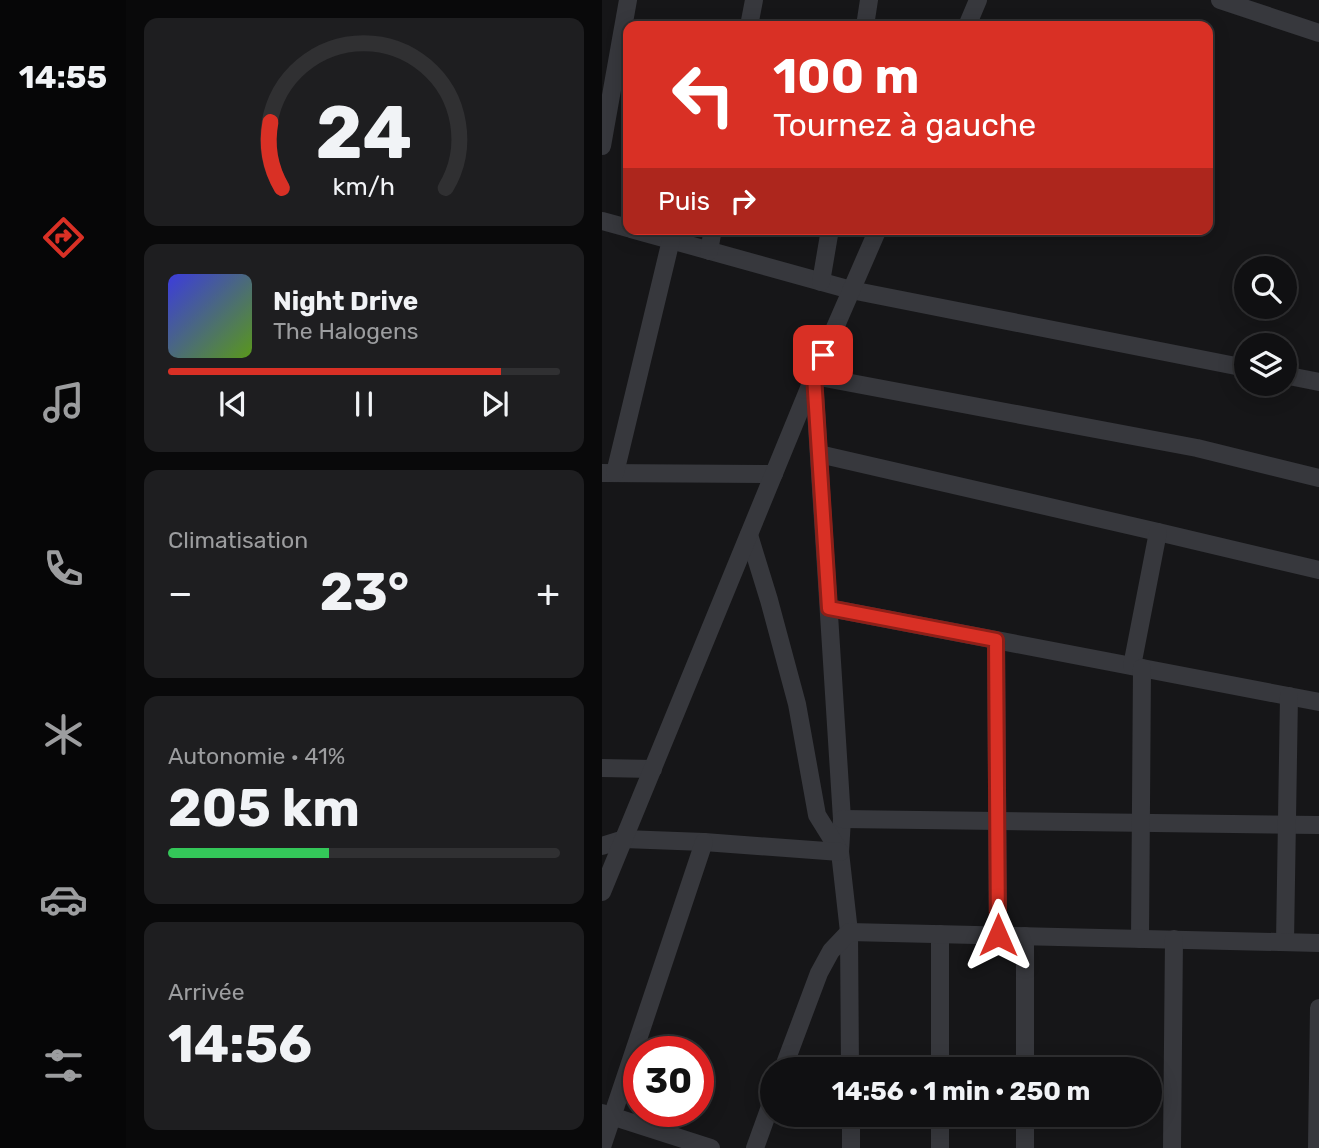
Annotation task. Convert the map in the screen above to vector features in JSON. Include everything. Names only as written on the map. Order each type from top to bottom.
[{"type":"street","points":[[624,21],[628,0]]},
{"type":"street","points":[[750,21],[754,0]]},
{"type":"street","points":[[866,21],[869,0]]},
{"type":"street","points":[[969,21],[978,0]]},
{"type":"street","points":[[1220,0],[1319,33]]},
{"type":"street","points":[[602,146],[623,28]]},
{"type":"street","points":[[602,221],[623,227]]},
{"type":"street","points":[[652,235],[851,290],[1234,366]]},
{"type":"street","points":[[709,251],[712,235]]},
{"type":"street","points":[[821,282],[829,235]]},
{"type":"street","points":[[602,892],[814,376],[875,235]]},
{"type":"street","points":[[671,240],[608,473],[774,474]]},
{"type":"street","points":[[814,376],[842,819],[840,852],[849,932],[850,1057]]},
{"type":"street","points":[[814,376],[1197,448],[1319,478]]},
{"type":"street","points":[[1297,378],[1319,382]]},
{"type":"street","points":[[819,454],[1319,570]]},
{"type":"street","points":[[1140,939],[1141,823],[1137,667],[1158,531]]},
{"type":"street","points":[[749,535],[797,704],[817,815],[840,852]]},
{"type":"street","points":[[829,608],[1319,702]]},
{"type":"street","points":[[996,640],[998,935]]},
{"type":"street","points":[[1285,942],[1289,696]]},
{"type":"street","points":[[602,768],[653,769]]},
{"type":"street","points":[[842,819],[1319,825]]},
{"type":"street","points":[[602,846],[624,839],[840,852]]},
{"type":"street","points":[[602,1147],[607,1115],[704,842]]},
{"type":"street","points":[[788,1057],[819,973],[831,951],[849,932],[1319,943]]},
{"type":"street","points":[[940,934],[940,1057]]},
{"type":"street","points":[[1024,936],[1025,1057]]},
{"type":"street","points":[[1172,1148],[1174,939]]},
{"type":"street","points":[[1317,1148],[1319,1008]]},
{"type":"street","points":[[607,1115],[711,1148]]},
{"type":"street","points":[[755,1148],[763,1127]]},
{"type":"street","points":[[850,1127],[851,1148]]},
{"type":"street","points":[[940,1127],[940,1148]]},
{"type":"street","points":[[1025,1127],[1025,1148]]},
{"type":"route","points":[[823,355],[814,376],[829,608],[996,640],[998,935]]}]
